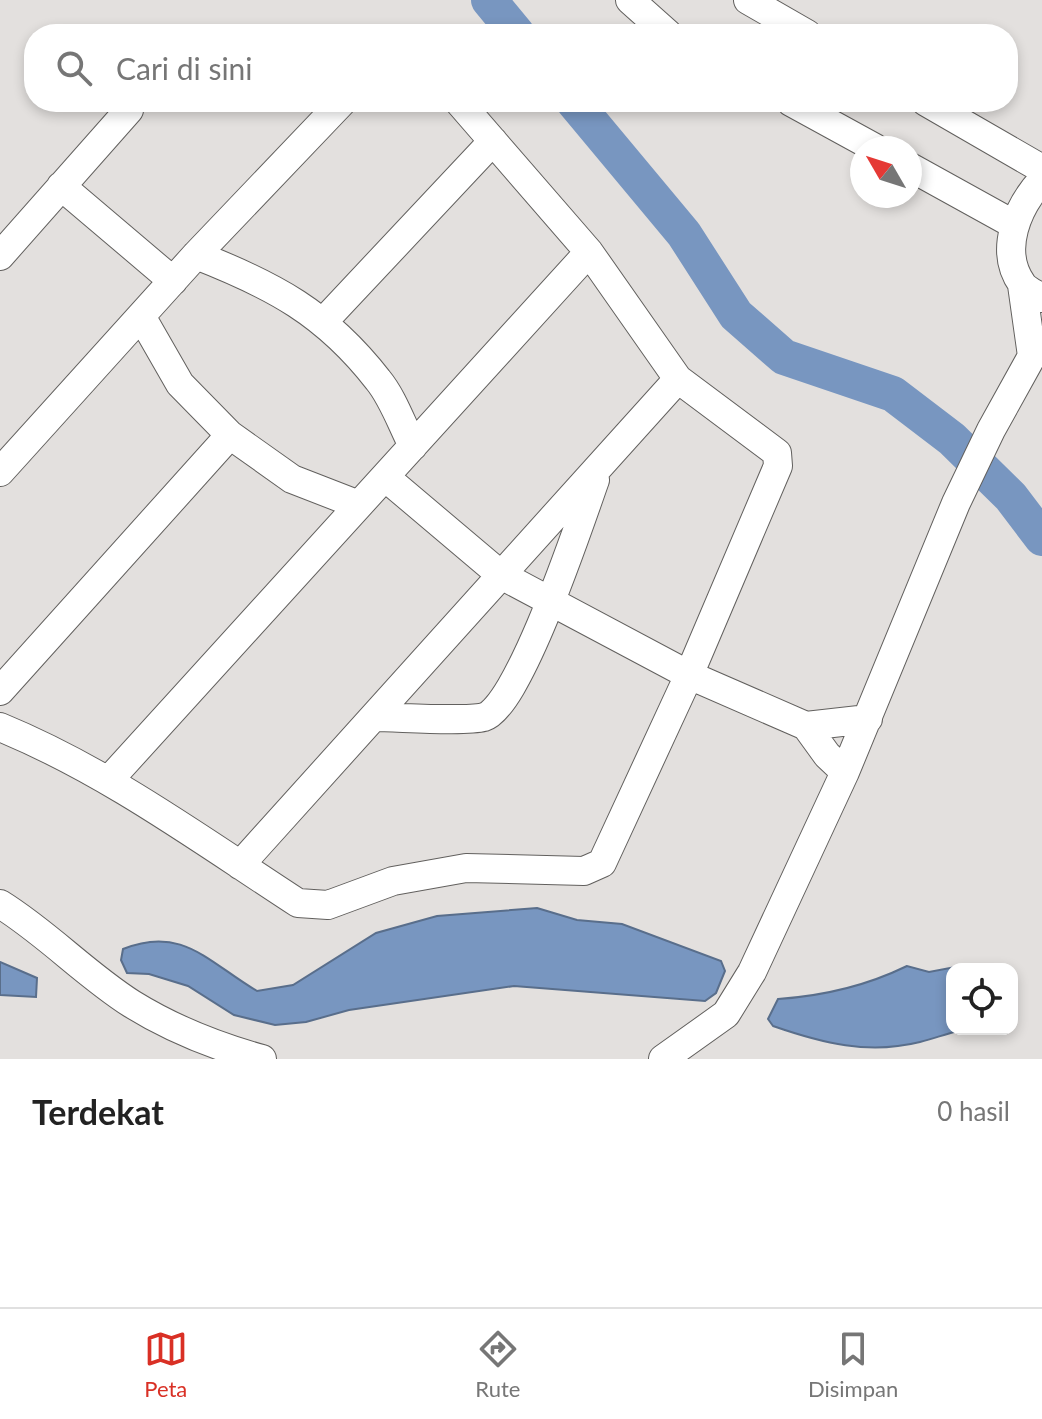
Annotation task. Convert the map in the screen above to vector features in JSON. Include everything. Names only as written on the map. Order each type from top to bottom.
[{"type":"street","points":[[630,0],[657,24]]},
{"type":"street","points":[[748,0],[790,24]]},
{"type":"street","points":[[0,256],[127,112]]},
{"type":"street","points":[[0,472],[196,255],[332,112]]},
{"type":"street","points":[[0,727],[55,750],[109,780],[298,903],[328,905],[393,881],[466,868],[584,871],[602,863],[689,675],[778,466],[777,453],[678,379],[589,252],[468,112]]},
{"type":"street","points":[[809,112],[853,136]]},
{"type":"street","points":[[943,112],[1042,169]]},
{"type":"street","points":[[324,321],[493,141]]},
{"type":"street","points":[[922,174],[1015,225]]},
{"type":"street","points":[[663,1059],[726,1014],[752,972],[845,772],[956,503],[991,430],[1037,351],[1032,292],[1012,259],[1015,225],[1023,200],[1042,180]]},
{"type":"street","points":[[61,186],[173,281]]},
{"type":"street","points":[[109,780],[589,252]]},
{"type":"street","points":[[196,255],[261,280],[324,321],[380,382],[413,446]]},
{"type":"street","points":[[141,316],[180,384],[230,435],[292,479],[359,505]]},
{"type":"street","points":[[240,865],[678,379]]},
{"type":"street","points":[[0,691],[230,435]]},
{"type":"street","points":[[374,717],[486,717],[503,702],[551,603],[600,465]]},
{"type":"street","points":[[385,477],[501,575],[689,675],[806,726],[868,719]]},
{"type":"street","points":[[806,726],[827,755],[845,772]]},
{"type":"street","points":[[0,904],[27,921],[131,1003],[199,1041],[262,1059]]},
{"type":"water","points":[[537,908],[577,920],[622,924],[721,961],[725,971],[716,993],[705,1001],[514,986],[349,1010],[306,1022],[275,1025],[234,1015],[188,986],[149,974],[127,973],[121,960],[123,949],[144,943],[162,941],[178,944],[194,950],[257,991],[293,985],[376,933],[437,916]]},
{"type":"water","points":[[0,962],[37,978],[36,997],[0,995]]},
{"type":"water","points":[[907,966],[929,972],[946,969],[946,1035],[901,1046],[864,1047],[809,1038],[773,1026],[768,1019],[778,999],[844,989]]},
{"type":"waterway","points":[[489,0],[509,24]]},
{"type":"waterway","points":[[582,112],[684,234],[736,315],[784,357],[893,394],[952,439],[1011,497],[1042,538]]}]
